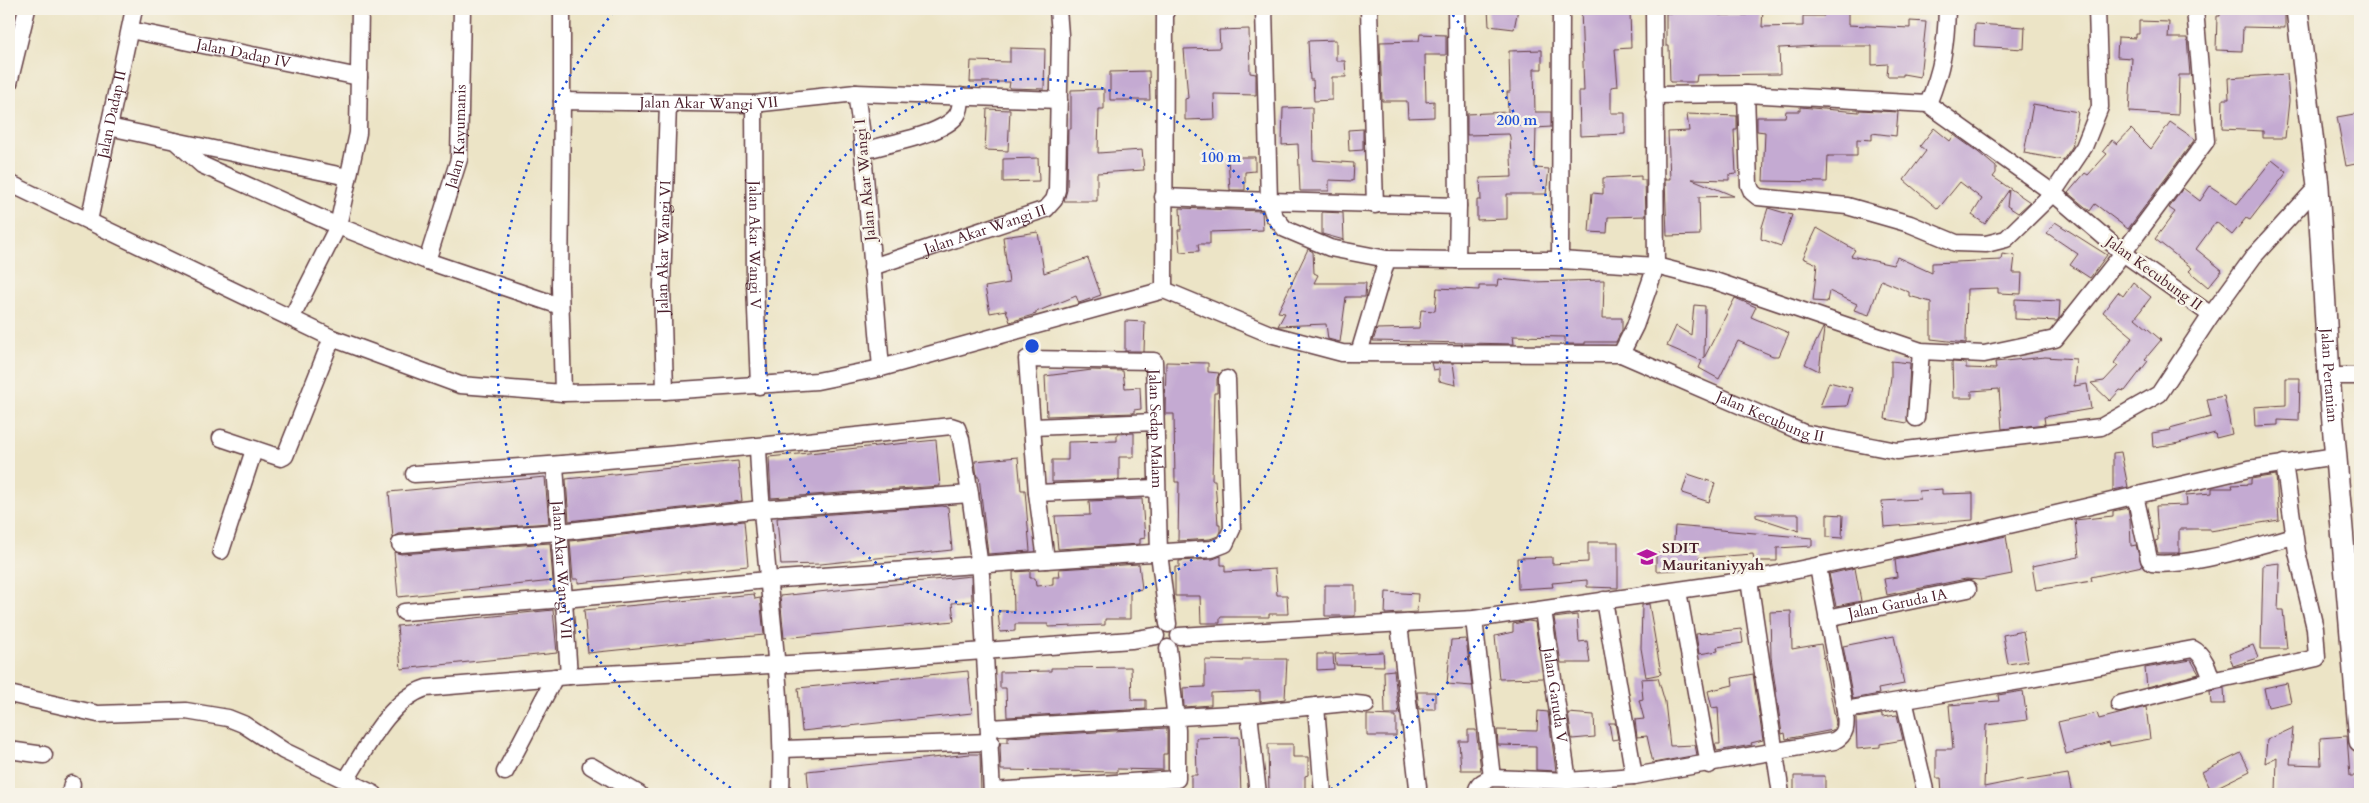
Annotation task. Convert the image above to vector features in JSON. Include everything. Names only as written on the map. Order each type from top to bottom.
[{"type":"street","points":[[9,83],[27,9]]},
{"type":"street","name":"Jalan Dadap II","points":[[89,221],[134,9]]},
{"type":"street","points":[[292,317],[338,226],[358,133],[360,9]]},
{"type":"street","name":"Jalan Kayumanis","points":[[428,261],[459,159],[462,9]]},
{"type":"street","points":[[562,9],[560,306],[563,393]]},
{"type":"street","name":"Jalan Akar Wangi II","points":[[872,268],[1046,209],[1054,200],[1057,190],[1059,100],[1058,9]]},
{"type":"street","points":[[9,183],[292,317],[332,338],[460,385],[563,393],[665,391],[817,381],[881,368],[1164,290],[1165,9]]},
{"type":"street","points":[[1264,9],[1269,201],[1274,216],[1285,229],[1330,248],[1387,259],[1560,260],[1656,266],[1718,282],[1921,352],[1984,354],[2055,339],[2124,253],[2206,141],[2195,9]]},
{"type":"street","points":[[1369,9],[1376,205]]},
{"type":"street","points":[[1456,9],[1457,260]]},
{"type":"street","points":[[1560,260],[1561,9]]},
{"type":"street","points":[[1621,354],[1635,326],[1656,266],[1654,9]]},
{"type":"street","points":[[1654,95],[1746,94],[1928,104],[1939,75],[1946,44],[1947,9]]},
{"type":"street","points":[[1746,94],[1750,185],[1752,192],[1758,197],[1847,206],[1910,224],[1956,243],[1971,244],[2006,239],[2053,193],[2084,147],[2100,107],[2097,9]]},
{"type":"street","name":"Jalan Pertanian","points":[[2297,9],[2318,186],[2329,376],[2360,741]]},
{"type":"street","name":"Jalan Dadap IV","points":[[130,30],[358,77]]},
{"type":"street","name":"Jalan Akar Wangi VII","points":[[562,101],[754,104],[856,92],[1059,100]]},
{"type":"street","name":"Jalan Akar Wangi I","points":[[856,92],[881,368]]},
{"type":"street","points":[[862,151],[939,129],[957,115],[961,104],[961,96]]},
{"type":"street","name":"Jalan Akar Wangi VI","points":[[665,391],[662,286],[668,104]]},
{"type":"street","name":"Jalan Akar Wangi V","points":[[754,104],[755,284],[759,386]]},
{"type":"street","name":"Jalan Kecubung II","points":[[1164,290],[1270,334],[1342,354],[1621,354],[1804,433],[1897,451],[2101,427],[2159,394],[2211,315],[2124,253],[2053,193],[1928,104]]},
{"type":"street","points":[[109,127],[348,177]]},
{"type":"street","points":[[175,141],[202,165],[338,226],[428,261],[560,306]]},
{"type":"street","points":[[2211,315],[2254,256],[2318,186]]},
{"type":"street","points":[[1163,197],[1376,205],[1458,206]]},
{"type":"street","points":[[1359,353],[1387,259]]},
{"type":"street","points":[[221,438],[281,458],[288,452],[332,338]]},
{"type":"street","points":[[1916,418],[1921,352]]},
{"type":"street","name":"Jalan Sedap Malam","points":[[992,793],[1174,780],[1178,774],[1168,636],[1159,553],[1154,361],[1027,359],[1034,426]]},
{"type":"street","points":[[2329,376],[2360,376]]},
{"type":"street","points":[[404,612],[768,580],[1159,553],[1218,546],[1225,544],[1232,529],[1227,379]]},
{"type":"street","points":[[1046,560],[1037,494],[1034,426],[1155,422]]},
{"type":"street","points":[[414,474],[555,465],[758,447],[951,426],[957,428],[961,440],[980,565],[992,793]]},
{"type":"street","points":[[758,447],[761,509],[777,664],[783,750],[781,794]]},
{"type":"street","points":[[221,551],[254,450]]},
{"type":"street","points":[[346,780],[393,708],[416,691],[426,688],[562,676],[984,651],[1168,636],[1474,619],[1678,591],[1818,568],[2284,463],[2336,456]]},
{"type":"street","points":[[2118,704],[2317,658],[2315,628],[2294,536],[2284,463]]},
{"type":"street","name":"Jalan Akar Wangi VII","points":[[555,465],[564,599],[562,676]]},
{"type":"street","points":[[1037,494],[1156,488]]},
{"type":"street","points":[[400,544],[560,532],[761,509],[970,494]]},
{"type":"street","points":[[2135,496],[2149,559],[2152,563],[2178,562],[2217,555],[2294,536]]},
{"type":"street","points":[[1476,794],[1476,789],[1482,781],[1492,778],[1568,781],[1634,776],[1710,765],[1775,750],[1834,742],[1842,737],[1846,727],[1845,710],[1818,568]]},
{"type":"street","points":[[1748,580],[1781,794]]},
{"type":"street","name":"Jalan Garuda IA","points":[[1827,618],[1968,589]]},
{"type":"street","points":[[1678,591],[1710,765]]},
{"type":"street","points":[[1604,600],[1634,776]]},
{"type":"street","name":"Jalan Garuda V","points":[[1543,610],[1568,781]]},
{"type":"street","points":[[1474,619],[1492,778]]},
{"type":"street","points":[[1399,624],[1418,787]]},
{"type":"street","points":[[1845,710],[2193,649],[2199,653],[2210,672],[2211,681]]},
{"type":"street","points":[[505,772],[562,676]]},
{"type":"street","points":[[9,694],[98,714],[186,711],[228,718],[243,724],[284,751],[374,794]]},
{"type":"street","points":[[1904,700],[1926,794]]},
{"type":"street","points":[[783,750],[990,735],[1175,718],[1249,714],[1346,703],[1366,706]]},
{"type":"street","points":[[1316,706],[1323,794]]},
{"type":"street","points":[[1249,714],[1258,794]]},
{"type":"street","points":[[9,750],[44,756]]},
{"type":"street","points":[[592,766],[639,794]]},
{"type":"building","points":[[1488,9],[1518,9],[1514,29],[1489,26]]},
{"type":"building","points":[[1581,9],[1630,9],[1631,48],[1615,49],[1618,86],[1611,87],[1611,113],[1625,113],[1625,134],[1580,136],[1579,91],[1584,91]]},
{"type":"building","points":[[1705,9],[1719,9],[1719,15],[1747,15],[1747,9],[1763,9],[1762,27],[1803,26],[1803,16],[1824,16],[1824,9],[1848,9],[1848,25],[1910,28],[1910,21],[1926,22],[1920,77],[1903,74],[1903,76],[1887,76],[1888,64],[1872,65],[1872,46],[1818,46],[1779,48],[1780,74],[1697,75],[1696,82],[1670,82],[1669,46],[1666,46],[1666,13],[1705,13]]},
{"type":"building","points":[[2220,9],[2285,9],[2285,28],[2243,27],[2242,51],[2216,50],[2217,16],[2220,16]]},
{"type":"building","points":[[2139,21],[2169,22],[2168,38],[2187,38],[2190,75],[2179,75],[2178,115],[2129,112],[2132,58],[2117,57],[2118,37],[2136,38],[2136,34],[2139,34]]},
{"type":"building","points":[[1975,24],[2025,27],[2024,49],[1974,46]]},
{"type":"building","points":[[1249,29],[1250,73],[1256,74],[1256,95],[1214,94],[1215,119],[1185,120],[1185,99],[1188,98],[1184,49],[1220,48],[1219,30]]},
{"type":"building","points":[[1420,34],[1446,35],[1446,55],[1425,55],[1426,102],[1434,101],[1434,117],[1408,118],[1407,101],[1382,101],[1380,42],[1419,41]]},
{"type":"building","points":[[1336,40],[1336,61],[1345,61],[1346,77],[1332,77],[1332,100],[1314,101],[1313,80],[1310,80],[1308,41]]},
{"type":"building","points":[[1010,48],[1045,49],[1044,89],[1009,88],[1010,82],[970,82],[971,61],[1010,62]]},
{"type":"building","points":[[1542,50],[1542,69],[1534,69],[1535,112],[1551,112],[1551,127],[1536,128],[1535,168],[1549,169],[1546,194],[1507,194],[1507,219],[1477,220],[1477,200],[1481,200],[1480,178],[1512,177],[1510,137],[1509,134],[1467,135],[1467,114],[1508,112],[1507,92],[1510,92],[1509,51]]},
{"type":"building","points":[[1149,71],[1150,100],[1110,100],[1110,72]]},
{"type":"building","points":[[2287,74],[2289,101],[2285,138],[2263,138],[2263,131],[2222,129],[2223,99],[2229,99],[2228,78]]},
{"type":"building","points":[[1104,89],[1104,109],[1099,109],[1098,153],[1142,150],[1144,170],[1097,173],[1097,201],[1064,201],[1067,190],[1068,129],[1071,129],[1071,90]]},
{"type":"building","points":[[2033,104],[2078,112],[2072,147],[2063,160],[2024,153]]},
{"type":"building","points":[[1312,107],[1313,160],[1354,163],[1353,181],[1329,180],[1329,191],[1300,191],[1298,144],[1282,145],[1283,108]]},
{"type":"building","points":[[1800,107],[1859,112],[1859,110],[1898,112],[1896,136],[1872,133],[1872,140],[1857,139],[1857,156],[1828,156],[1827,182],[1763,181],[1765,132],[1757,131],[1757,117],[1785,117],[1786,111],[1800,111]]},
{"type":"building","points":[[987,109],[1010,110],[1008,151],[985,150]]},
{"type":"building","points":[[2360,113],[2360,163],[2346,166],[2337,117]]},
{"type":"building","points":[[1687,114],[1737,116],[1737,130],[1734,130],[1736,174],[1729,175],[1729,180],[1692,179],[1734,196],[1699,197],[1700,235],[1667,236],[1665,179],[1670,179],[1668,132],[1689,131]]},
{"type":"building","points":[[2170,122],[2195,139],[2128,229],[2095,204],[2090,211],[2068,193],[2085,173],[2088,175],[2107,154],[2103,151],[2112,140],[2117,144],[2131,129],[2151,149]]},
{"type":"building","points":[[1934,128],[1950,141],[1954,135],[1978,152],[1996,167],[1996,173],[1993,177],[2030,202],[2018,213],[2007,206],[2009,190],[1985,224],[1972,215],[1982,199],[1960,182],[1938,209],[1904,180],[1926,151],[1920,146]]},
{"type":"building","points":[[1363,129],[1363,150],[1349,151],[1348,130]]},
{"type":"building","points":[[1228,157],[1255,157],[1255,171],[1245,172],[1245,190],[1230,190]]},
{"type":"building","points":[[1038,158],[1039,181],[1003,182],[1003,159]]},
{"type":"building","points":[[2272,160],[2287,172],[2250,220],[2246,218],[2232,235],[2216,222],[2196,249],[2222,270],[2208,287],[2189,271],[2192,268],[2155,239],[2175,212],[2169,208],[2183,188],[2200,201],[2210,186],[2237,204]]},
{"type":"building","points":[[1641,176],[1641,180],[1645,180],[1646,216],[1608,217],[1607,233],[1589,232],[1592,193],[1603,194],[1603,178]]},
{"type":"building","points":[[1180,208],[1262,211],[1263,230],[1210,232],[1210,244],[1198,244],[1199,251],[1180,252],[1178,230],[1181,230]]},
{"type":"building","points":[[1768,208],[1792,215],[1781,246],[1761,239],[1762,227]]},
{"type":"building","points":[[1322,212],[1343,213],[1344,240],[1322,234]]},
{"type":"building","points":[[2055,222],[2107,255],[2090,278],[2070,265],[2078,254],[2047,233]]},
{"type":"building","points":[[1817,228],[1855,250],[1851,256],[1893,265],[1897,257],[1932,273],[1932,263],[2001,260],[2002,254],[2015,256],[2013,273],[2022,273],[2021,294],[1998,293],[1998,288],[1967,289],[1966,343],[1931,339],[1931,302],[1909,296],[1909,292],[1881,280],[1869,315],[1854,310],[1857,304],[1829,291],[1827,302],[1813,301],[1817,264],[1803,258]]},
{"type":"building","points":[[1038,232],[1044,273],[1088,258],[1101,295],[1079,303],[1076,296],[1036,312],[1036,314],[1010,322],[1006,310],[990,313],[985,287],[1009,283],[1003,237]]},
{"type":"building","points":[[1308,249],[1313,252],[1314,273],[1318,275],[1314,283],[1366,283],[1365,297],[1346,297],[1340,342],[1328,339],[1326,324],[1278,326],[1285,313],[1278,312]]},
{"type":"building","points":[[1498,279],[1532,282],[1604,280],[1603,318],[1622,318],[1622,330],[1616,342],[1585,342],[1585,344],[1565,344],[1565,337],[1513,336],[1514,344],[1373,341],[1377,329],[1419,328],[1421,310],[1435,311],[1437,288],[1479,290],[1479,286],[1497,286]]},
{"type":"building","points":[[2133,282],[2151,297],[2135,318],[2161,340],[2145,359],[2148,361],[2125,391],[2120,390],[2110,401],[2091,383],[2104,381],[2118,366],[2114,363],[2133,337],[2103,312],[2118,292],[2123,296]]},
{"type":"building","points":[[1735,298],[1756,307],[1751,317],[1789,333],[1779,356],[1773,356],[1738,341],[1719,379],[1699,368],[1702,361],[1667,346],[1676,326],[1691,335],[1694,305],[1705,306],[1704,358]]},
{"type":"building","points":[[2015,299],[2060,301],[2059,318],[2057,321],[2015,319]]},
{"type":"building","points":[[1125,321],[1145,322],[1144,351],[1125,351]]},
{"type":"building","points":[[1824,329],[1819,371],[1805,364]]},
{"type":"building","points":[[2045,357],[2076,359],[2074,386],[2087,384],[2091,409],[2044,417],[2045,424],[2002,429],[1999,389],[1972,391],[1972,398],[1953,398],[1952,362],[1966,363],[1966,368],[1996,369],[1995,362]]},
{"type":"building","points":[[1891,361],[1910,363],[1907,423],[1885,419],[1891,377]]},
{"type":"building","points":[[1166,362],[1208,363],[1208,372],[1219,373],[1217,393],[1214,393],[1212,480],[1215,480],[1220,531],[1218,536],[1210,539],[1178,541],[1179,482],[1175,482],[1174,414],[1165,414]]},
{"type":"building","points":[[1431,363],[1453,363],[1456,385],[1439,381],[1439,369],[1433,370]]},
{"type":"building","points":[[1092,370],[1123,371],[1125,388],[1140,387],[1141,409],[1134,410],[1134,413],[1047,416],[1045,376]]},
{"type":"building","points":[[2286,378],[2300,378],[2299,421],[2278,420],[2278,425],[2255,426],[2254,407],[2286,405]]},
{"type":"building","points":[[1829,382],[1852,388],[1847,406],[1820,407]]},
{"type":"building","points":[[2224,396],[2232,434],[2216,438],[2215,433],[2175,444],[2153,447],[2152,433],[2171,430],[2170,428],[2211,417],[2207,399]]},
{"type":"building","points":[[1134,433],[1134,457],[1119,457],[1119,480],[1052,482],[1052,460],[1068,460],[1068,442],[1117,441],[1117,434]]},
{"type":"building","points":[[936,440],[940,486],[771,498],[769,457]]},
{"type":"building","points":[[2121,452],[2128,487],[2113,490],[2113,453]]},
{"type":"building","points":[[1018,457],[1021,490],[1025,490],[1030,551],[988,554],[979,477],[977,477],[975,461]]},
{"type":"building","points":[[738,461],[742,501],[569,521],[566,479]]},
{"type":"building","points":[[1688,474],[1715,483],[1709,502],[1682,493]]},
{"type":"building","points":[[2276,475],[2279,520],[2210,531],[2210,529],[2179,529],[2179,553],[2158,553],[2155,541],[2158,540],[2156,506],[2187,505],[2186,495],[2212,493],[2212,488],[2233,488],[2232,485],[2251,484],[2251,479]]},
{"type":"building","points":[[545,477],[549,523],[399,534],[393,538],[389,492]]},
{"type":"building","points":[[1942,489],[1942,494],[1973,493],[1973,520],[1884,527],[1882,501],[1920,499],[1919,491]]},
{"type":"building","points":[[1142,499],[1145,538],[1140,539],[1140,544],[1058,549],[1055,516],[1090,515],[1089,501]]},
{"type":"building","points":[[948,507],[952,550],[821,564],[781,565],[777,518]]},
{"type":"building","points":[[2128,508],[2131,546],[2136,545],[2142,566],[2091,577],[2092,581],[2036,590],[2032,566],[2079,557],[2075,520],[2113,516],[2113,511]]},
{"type":"building","points":[[1756,514],[1799,514],[1799,531],[1756,517]]},
{"type":"building","points":[[1827,514],[1843,515],[1842,538],[1827,537]]},
{"type":"building","points":[[744,521],[748,566],[578,583],[578,579],[573,579],[570,541]]},
{"type":"building","points":[[1675,526],[1812,538],[1812,546],[1777,548],[1777,561],[1754,561],[1753,554],[1699,558],[1699,569],[1656,571],[1656,554],[1673,553]]},
{"type":"building","points":[[2006,536],[2012,574],[1980,580],[1966,579],[1887,595],[1884,579],[1897,577],[1895,560]]},
{"type":"building","points":[[1588,542],[1618,542],[1618,588],[1587,587],[1587,580],[1552,583],[1553,587],[1518,589],[1517,558],[1552,557],[1552,564],[1588,562]]},
{"type":"building","points":[[550,543],[553,581],[398,597],[394,552],[401,554]]},
{"type":"building","points":[[1221,556],[1221,565],[1225,565],[1225,572],[1275,569],[1277,595],[1287,595],[1288,614],[1269,614],[1269,617],[1220,617],[1220,623],[1201,623],[1200,596],[1175,596],[1175,567],[1179,567],[1179,561],[1213,559]]},
{"type":"building","points":[[2280,563],[2278,610],[2283,610],[2287,649],[2261,649],[2263,565]]},
{"type":"building","points":[[1139,564],[1142,589],[1130,591],[1130,619],[1105,619],[1105,625],[1048,627],[1048,624],[1015,624],[1015,631],[1000,632],[998,611],[1014,611],[1013,572],[1030,571],[1030,578],[1035,578],[1036,586],[1053,585],[1053,577],[1060,577],[1059,569]]},
{"type":"building","points":[[1855,568],[1861,601],[1836,606],[1829,574]]},
{"type":"building","points":[[971,576],[972,601],[952,603],[954,621],[784,638],[780,596]]},
{"type":"building","points":[[1325,585],[1355,585],[1355,616],[1325,616]]},
{"type":"building","points":[[1386,592],[1418,594],[1417,612],[1385,614]]},
{"type":"building","points":[[754,594],[755,599],[760,598],[764,635],[588,653],[584,610]]},
{"type":"building","points":[[1649,604],[1661,674],[1646,677],[1641,648],[1642,605]]},
{"type":"building","points":[[553,610],[557,653],[401,669],[397,626]]},
{"type":"building","points":[[1791,611],[1792,649],[1821,644],[1836,723],[1833,730],[1786,739],[1785,733],[1782,734],[1771,657],[1770,612]]},
{"type":"building","points":[[1577,615],[1579,642],[1587,641],[1590,663],[1561,663],[1554,618]]},
{"type":"building","points":[[1528,621],[1535,622],[1543,678],[1499,679],[1495,636],[1513,632],[1513,624]]},
{"type":"building","points":[[1741,629],[1743,643],[1717,647],[1718,651],[1699,654],[1696,634]]},
{"type":"building","points":[[2023,631],[2028,661],[2008,664],[2003,635]]},
{"type":"building","points":[[1894,636],[1904,684],[1878,689],[1879,694],[1853,699],[1843,646]]},
{"type":"building","points":[[1466,639],[1472,686],[1447,684],[1451,640]]},
{"type":"building","points":[[2253,645],[2258,658],[2233,666],[2229,654]]},
{"type":"building","points":[[1383,652],[1384,666],[1336,665],[1335,654]]},
{"type":"building","points":[[1317,654],[1333,654],[1334,669],[1317,670]]},
{"type":"building","points":[[1243,659],[1287,659],[1285,699],[1260,702],[1260,691],[1211,693],[1211,705],[1184,707],[1183,688],[1205,687],[1205,660],[1243,661]]},
{"type":"building","points":[[2191,660],[2199,674],[2147,687],[2145,668]]},
{"type":"building","points":[[1131,667],[1132,700],[1146,700],[1146,709],[1007,717],[1006,688],[1000,688],[1000,672],[1051,671],[1051,668]]},
{"type":"building","points":[[1394,670],[1399,714],[1385,714],[1384,671]]},
{"type":"building","points":[[968,671],[972,713],[802,731],[798,688]]},
{"type":"building","points":[[1753,674],[1763,740],[1751,743],[1752,745],[1717,751],[1715,744],[1720,744],[1718,707],[1712,708],[1708,691],[1733,685],[1732,678]]},
{"type":"building","points":[[1658,678],[1665,702],[1670,746],[1695,745],[1697,755],[1653,763],[1647,736],[1637,737],[1635,720],[1644,719],[1639,700],[1643,699],[1641,679]]},
{"type":"building","points":[[2287,683],[2291,702],[2268,707],[2264,688]]},
{"type":"building","points":[[2224,688],[2225,704],[2211,704],[2210,691]]},
{"type":"building","points":[[2023,691],[2027,720],[1986,725],[1984,787],[2023,779],[2024,781],[2068,774],[2072,794],[1942,794],[1941,778],[1936,778],[1936,749],[1953,749],[1949,705],[1999,701],[1998,695]]},
{"type":"building","points":[[1417,692],[1435,692],[1435,709],[1419,709]]},
{"type":"building","points":[[2146,707],[2150,739],[2110,746],[2109,742],[2066,754],[2058,722],[2097,713],[2099,719]]},
{"type":"building","points":[[1538,711],[1548,712],[1556,771],[1536,770],[1536,746],[1498,745],[1497,730],[1537,731]]},
{"type":"building","points":[[1568,713],[1594,715],[1595,737],[1572,739]]},
{"type":"building","points":[[1882,714],[1882,717],[1897,715],[1903,740],[1880,744],[1880,747],[1857,749],[1856,718]]},
{"type":"building","points":[[1367,715],[1396,716],[1396,736],[1367,736]]},
{"type":"building","points":[[1609,723],[1615,723],[1618,739],[1612,740]]},
{"type":"building","points":[[1167,728],[1167,754],[1163,754],[1163,770],[1117,769],[1117,772],[1001,770],[1000,746],[1001,742],[1008,742],[1008,737]]},
{"type":"building","points":[[2293,728],[2290,764],[2321,765],[2320,738],[2347,736],[2350,776],[2360,776],[2360,794],[2276,794],[2277,757],[2265,763],[2267,740]]},
{"type":"building","points":[[1468,730],[1476,730],[1481,770],[1461,770],[1459,741],[1468,741]]},
{"type":"building","points":[[1239,737],[1241,794],[1191,794],[1191,775],[1197,775],[1196,738]]},
{"type":"building","points":[[1268,744],[1293,744],[1293,757],[1308,757],[1305,794],[1269,794]]},
{"type":"building","points":[[2241,753],[2250,771],[2211,790],[2202,772]]},
{"type":"building","points":[[980,754],[981,794],[809,794],[807,771]]},
{"type":"building","points":[[1794,776],[1825,776],[1825,794],[1794,794]]},
{"type":"place","name":"SDIT Mauritaniyyah","points":[[1647,557]]}]
